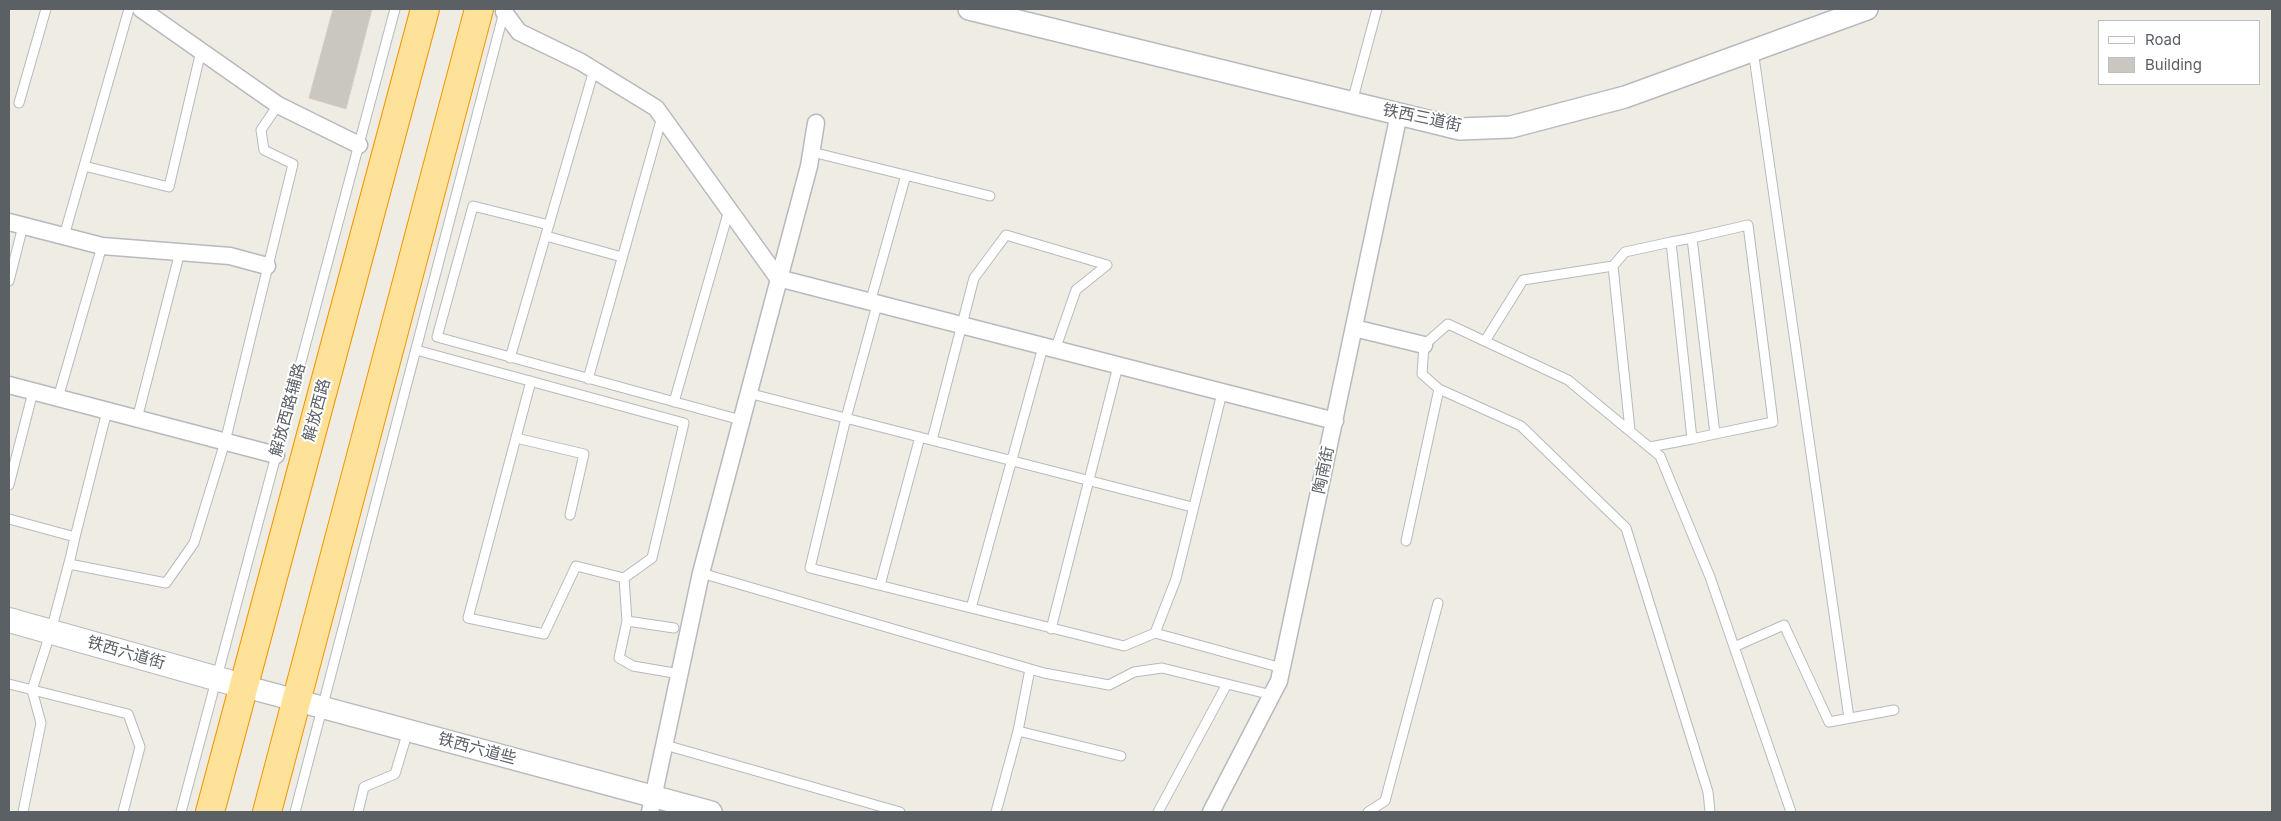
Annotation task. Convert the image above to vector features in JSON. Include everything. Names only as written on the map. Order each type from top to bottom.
[{"type":"highway","name":"解放西路","points":[[210,812],[425,9]]},
{"type":"highway","points":[[267,812],[297,700],[496,10]]},
{"type":"main road","name":"铁西六道街","points":[[9,620],[243,686]]},
{"type":"street","points":[[141,9],[278,104],[359,144]]},
{"type":"street","name":"铁西三道街","points":[[969,9],[1460,129],[1511,127],[1625,97],[1867,9]]},
{"type":"street","points":[[496,10],[519,32],[594,70],[656,108],[778,278],[1334,421]]},
{"type":"street","name":"陶南街","points":[[1211,812],[1280,681],[1399,114]]},
{"type":"street","points":[[652,805],[701,573],[812,152],[816,123]]},
{"type":"street","points":[[16,224],[102,246],[230,256],[267,266]]},
{"type":"street","points":[[1354,328],[1424,345]]},
{"type":"street","points":[[9,385],[276,455]]},
{"type":"street","name":"铁西六道些","points":[[243,686],[408,730],[652,805],[711,812]]},
{"type":"lane","points":[[19,103],[46,9]]},
{"type":"lane","points":[[64,236],[129,9]]},
{"type":"lane","name":"解放西路辅路","points":[[180,812],[395,9]]},
{"type":"lane","points":[[1352,103],[1377,9]]},
{"type":"lane","points":[[295,812],[416,350],[496,10]]},
{"type":"lane","points":[[1753,50],[1849,718]]},
{"type":"lane","points":[[84,166],[169,187],[201,51]]},
{"type":"lane","points":[[510,358],[594,70]]},
{"type":"lane","points":[[69,564],[166,583],[194,543],[225,442],[293,164],[264,150],[261,130],[278,104]]},
{"type":"lane","points":[[588,379],[662,117]]},
{"type":"lane","points":[[812,152],[990,196]]},
{"type":"lane","points":[[906,176],[810,568],[1124,646],[1155,633],[1282,668]]},
{"type":"lane","points":[[549,225],[473,206],[438,337],[741,420]]},
{"type":"lane","points":[[674,402],[729,210]]},
{"type":"lane","points":[[9,282],[16,224]]},
{"type":"lane","points":[[1485,341],[1523,280],[1613,266],[1625,252],[1748,226],[1773,422],[1650,447]]},
{"type":"lane","points":[[932,440],[974,278],[1006,235],[1107,265],[1076,290],[1049,349],[1013,460],[971,608]]},
{"type":"lane","points":[[546,236],[622,257]]},
{"type":"lane","points":[[1692,238],[1715,434]]},
{"type":"lane","points":[[1671,242],[1692,439]]},
{"type":"lane","points":[[58,398],[102,246]]},
{"type":"lane","points":[[137,419],[180,252]]},
{"type":"lane","points":[[1613,266],[1630,430]]},
{"type":"lane","points":[[1710,812],[1708,792],[1626,528],[1522,426],[1439,388],[1422,374],[1424,345],[1448,324],[1568,380],[1660,456],[1710,577],[1790,812]]},
{"type":"lane","points":[[416,350],[531,381],[684,423],[652,558],[624,578],[576,566],[544,634],[468,618],[531,381]]},
{"type":"lane","points":[[1051,629],[1118,366]]},
{"type":"lane","points":[[1406,541],[1439,388]]},
{"type":"lane","points":[[9,485],[33,392]]},
{"type":"lane","points":[[748,393],[1192,507]]},
{"type":"lane","points":[[1155,633],[1176,579],[1192,507],[1222,393]]},
{"type":"lane","points":[[23,812],[41,723],[32,690],[51,631],[107,411]]},
{"type":"lane","points":[[880,585],[920,437]]},
{"type":"lane","points":[[516,438],[584,454],[570,515]]},
{"type":"lane","points":[[9,518],[75,537]]},
{"type":"lane","points":[[701,573],[1030,668],[1109,685],[1134,672],[1162,668],[1272,695]]},
{"type":"lane","points":[[624,578],[626,622],[619,658],[633,666],[680,674]]},
{"type":"lane","points":[[1368,812],[1385,802],[1438,603]]},
{"type":"lane","points":[[626,622],[674,628]]},
{"type":"lane","points":[[1734,647],[1784,625],[1829,722],[1894,710]]},
{"type":"lane","points":[[996,812],[1018,731],[1030,668]]},
{"type":"lane","points":[[9,684],[128,714],[140,747],[123,812]]},
{"type":"lane","points":[[1158,812],[1227,684]]},
{"type":"lane","points":[[358,812],[364,788],[396,774],[408,730]]},
{"type":"lane","points":[[1018,731],[1122,756]]},
{"type":"lane","points":[[665,745],[900,812]]},
{"type":"building","points":[[333,9],[372,9],[346,109],[309,98]]}]
